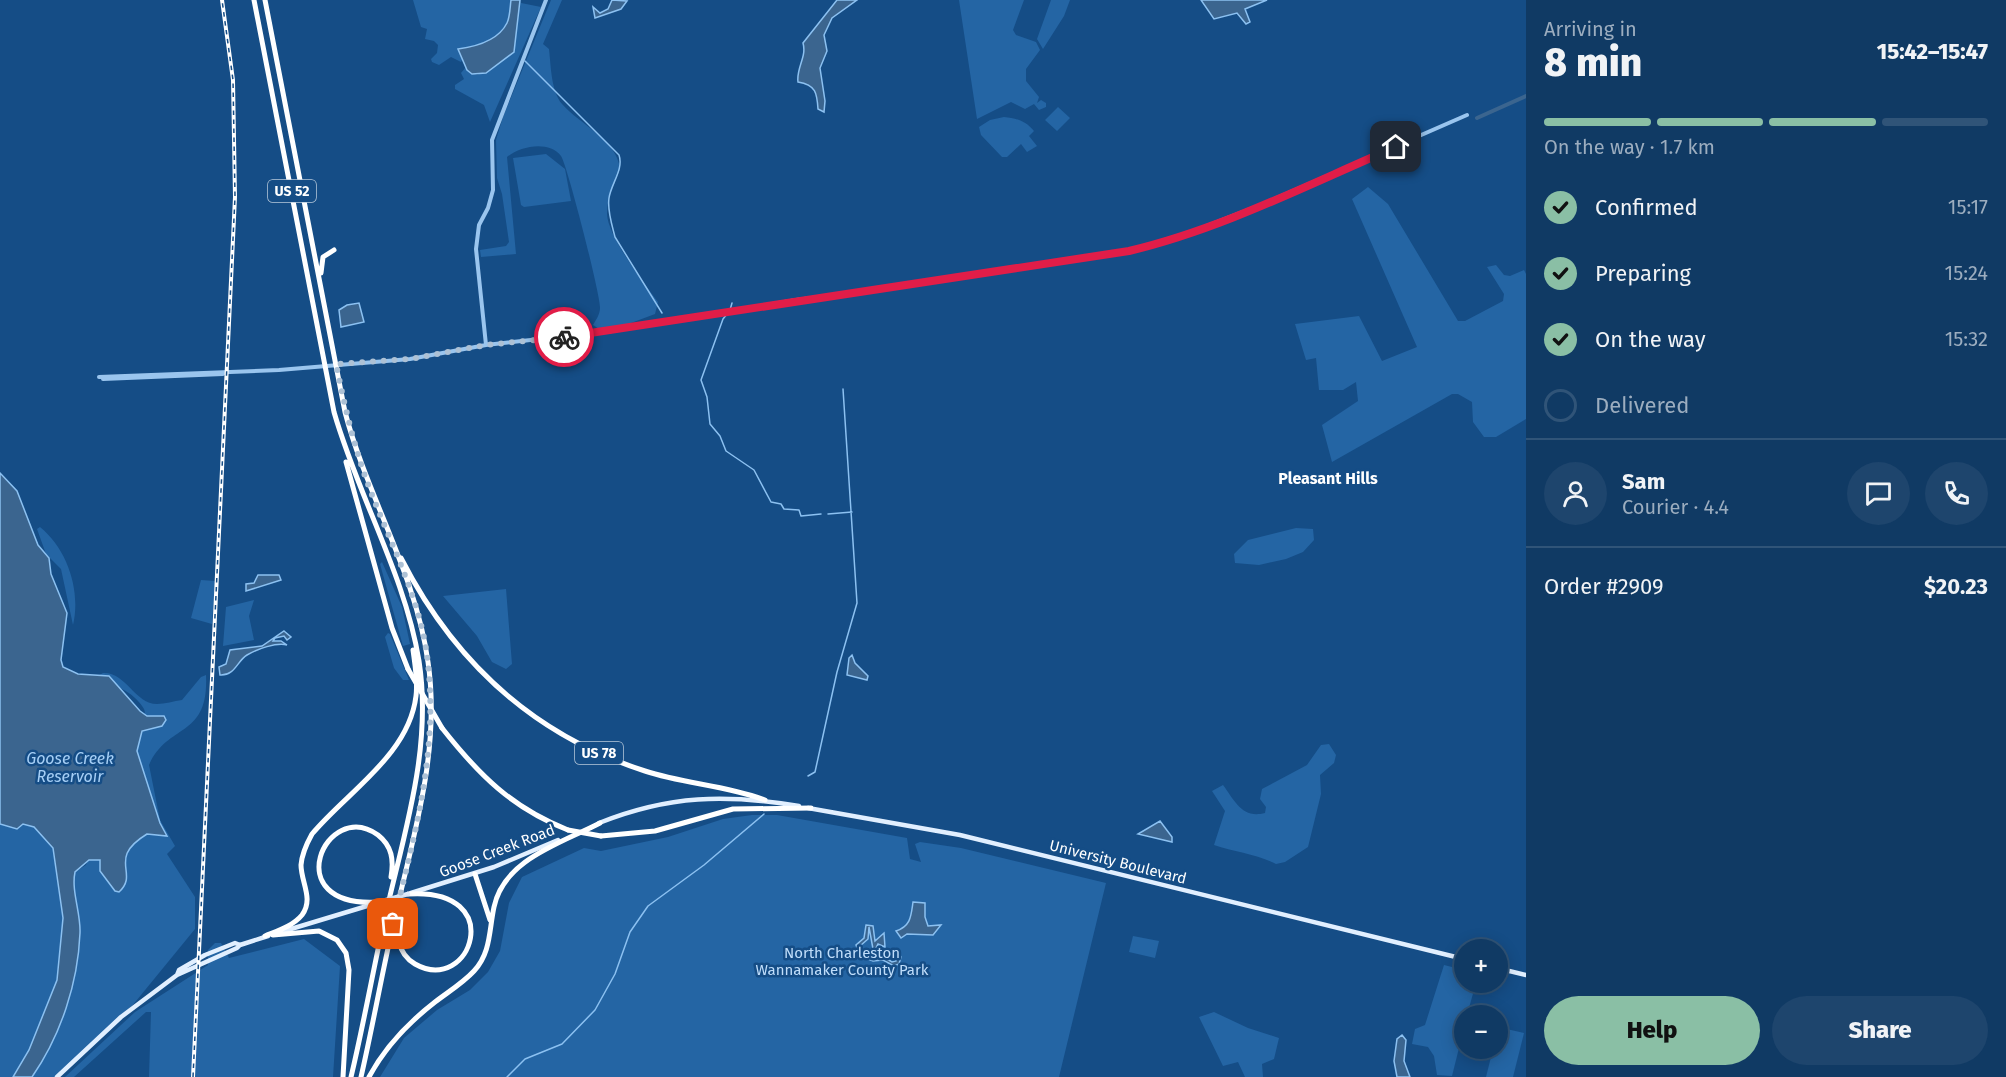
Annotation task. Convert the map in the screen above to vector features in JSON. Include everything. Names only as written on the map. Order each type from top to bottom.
[{"type":"highway","name":"US 52","points":[[255,0],[324,365],[341,436],[408,615],[419,663],[421,734],[414,792],[351,1077]]},
{"type":"highway","name":"US 52","points":[[265,0],[336,364],[355,449],[408,583],[428,662],[431,705],[426,774],[361,1077]]},
{"type":"highway","points":[[320,280],[323,257],[334,250]]},
{"type":"highway","name":"US 78","points":[[341,436],[383,597],[408,669],[442,728],[472,764],[510,800],[538,818],[568,830],[601,836],[655,831],[733,809],[812,808]]},
{"type":"highway","name":"US 78","points":[[382,521],[416,586],[448,636],[482,674],[516,704],[558,732],[618,762],[670,778],[743,792],[765,800]]},
{"type":"highway","points":[[265,936],[291,924],[301,916],[308,900],[301,864],[305,846],[312,834],[397,744],[408,724],[414,704],[416,679],[408,615]]},
{"type":"highway","points":[[369,1077],[393,1041],[411,1022],[473,972],[482,961],[488,950],[498,892],[515,869],[600,823]]},
{"type":"highway","points":[[379,902],[341,899],[325,887],[321,878],[319,857],[330,838],[338,832],[364,829],[376,833],[390,849],[393,861],[383,926]]},
{"type":"highway","points":[[475,874],[491,924]]},
{"type":"highway","points":[[404,879],[397,937],[404,954],[410,961],[427,969],[437,970],[457,964],[465,954],[471,932],[465,911],[450,898],[441,895],[408,894]]},
{"type":"highway","points":[[265,936],[319,931],[329,935],[342,946],[349,970],[343,1077]]},
{"type":"main road","name":"Goose Creek Road","points":[[57,1077],[121,1017],[177,975],[179,970],[205,955],[234,943],[240,945],[475,874],[628,812],[693,799],[765,800]]},
{"type":"main road","name":"University Boulevard","points":[[765,800],[960,835],[1454,958]]},
{"type":"main road","points":[[1508,971],[1526,975]]},
{"type":"street","points":[[486,345],[476,249],[479,225],[488,208],[493,190],[492,140],[546,0]]},
{"type":"street","points":[[227,371],[223,374],[150,379],[115,380],[99,377],[410,359],[486,345],[612,331],[796,300],[906,286],[1129,251],[1191,232],[1258,206],[1467,116]]},
{"type":"green space","points":[[413,0],[511,0],[508,21],[498,34],[478,45],[458,49],[463,58],[461,62],[451,57],[439,65],[431,59],[437,53],[438,45],[434,41],[425,39],[427,29],[421,27]]},
{"type":"green space","points":[[520,0],[521,3],[541,7],[490,122],[484,105],[455,89],[455,85],[464,79],[461,73],[466,67],[469,72],[477,75],[493,68],[514,52]]},
{"type":"green space","points":[[551,0],[562,0],[543,44],[549,49],[552,78],[558,99],[605,141],[617,158],[620,169],[608,202],[609,224],[620,247],[658,302],[655,314],[623,326],[599,329],[593,325],[599,315],[599,299],[576,205],[564,164],[556,151],[534,146],[519,150],[507,157],[516,254],[481,257],[480,250],[506,246],[509,242],[502,194],[497,178],[496,140],[503,117]]},
{"type":"green space","points":[[959,0],[1024,0],[1013,30],[1016,35],[1036,42],[1040,50],[1026,69],[1026,81],[1039,97],[1037,103],[1041,100],[1046,103],[1046,107],[1039,110],[1034,104],[1025,109],[1011,102],[977,119]]},
{"type":"green space","points":[[1051,0],[1070,0],[1064,16],[1043,49],[1037,39]]},
{"type":"green space","points":[[1058,107],[1070,118],[1057,131],[1045,120]]},
{"type":"green space","points":[[1013,118],[1028,125],[1034,131],[1029,136],[1037,146],[1027,152],[1021,144],[1007,157],[1002,157],[981,135],[979,127],[990,120]]},
{"type":"green space","points":[[546,154],[565,169],[571,201],[524,207],[521,205],[513,158]]},
{"type":"green space","points":[[1368,187],[1388,204],[1458,321],[1465,321],[1503,301],[1504,294],[1487,267],[1496,265],[1504,275],[1510,276],[1524,270],[1526,274],[1526,419],[1496,437],[1484,437],[1473,422],[1472,402],[1458,394],[1452,394],[1332,462],[1322,425],[1358,401],[1356,382],[1343,390],[1319,390],[1316,358],[1306,360],[1295,324],[1359,316],[1382,361],[1417,347],[1352,199]]},
{"type":"green space","points":[[40,527],[58,547],[70,572],[75,599],[73,625],[61,569],[46,554],[37,529]]},
{"type":"green space","points":[[1296,528],[1313,529],[1314,540],[1303,552],[1286,559],[1259,565],[1235,563],[1234,554],[1248,540]]},
{"type":"green space","points":[[382,562],[402,607],[410,644],[403,646],[380,564]]},
{"type":"green space","points":[[201,580],[215,581],[212,624],[191,618]]},
{"type":"green space","points":[[506,589],[512,664],[506,669],[492,662],[477,636],[443,596]]},
{"type":"green space","points":[[254,600],[249,616],[254,640],[223,646],[226,607]]},
{"type":"green space","points":[[388,633],[409,680],[403,680],[394,668],[385,637]]},
{"type":"green space","points":[[103,673],[118,677],[143,699],[157,704],[182,700],[201,677],[206,675],[205,695],[201,710],[186,728],[157,751],[149,765],[160,820],[175,846],[167,854],[195,897],[195,929],[132,1006],[58,1077],[32,1077],[59,1026],[76,971],[80,933],[74,887],[75,872],[86,865],[100,834],[132,760],[144,719],[144,709],[134,697],[122,689],[94,678]]},
{"type":"green space","points":[[1329,744],[1336,755],[1334,763],[1320,775],[1321,794],[1308,847],[1285,862],[1276,864],[1214,845],[1225,811],[1212,791],[1223,785],[1235,802],[1245,811],[1265,813],[1266,807],[1260,799],[1262,789],[1307,765],[1321,745]]},
{"type":"green space","name":"North Charleston Wannamaker County Park","points":[[752,815],[777,815],[907,838],[910,859],[921,862],[915,844],[920,842],[961,848],[1106,883],[1059,1077],[380,1077],[404,1038],[437,1010],[470,990],[488,972],[500,951],[509,903],[522,877],[584,848],[601,851],[668,837],[723,819]]},
{"type":"green space","points":[[0,824],[17,829],[23,824],[34,827],[53,848],[63,918],[57,980],[29,1050],[13,1077],[0,1077]]},
{"type":"green space","points":[[1133,936],[1159,941],[1155,958],[1129,952]]},
{"type":"green space","points":[[304,939],[340,966],[333,1077],[149,1077],[151,1012],[146,1012],[74,1077],[65,1077],[135,1012],[208,965],[208,950],[215,943],[221,943],[229,958]]},
{"type":"green space","points":[[1444,965],[1454,968],[1454,993],[1473,993],[1470,1005],[1454,1005],[1454,1059],[1456,1059],[1452,1076],[1437,1075],[1434,1056],[1428,1047],[1412,1044],[1415,1029],[1425,1025]]},
{"type":"green space","points":[[1214,1012],[1248,1028],[1279,1038],[1274,1059],[1262,1064],[1263,1077],[1245,1077],[1238,1062],[1223,1066],[1199,1017]]},
{"type":"green space","points":[[1508,1029],[1524,1033],[1513,1077],[1486,1077],[1490,1059],[1508,1059]]},
{"type":"water","points":[[511,0],[520,0],[514,52],[486,73],[472,74],[467,70],[458,49],[478,45],[498,34],[508,21]]},
{"type":"water","points":[[612,0],[627,1],[621,9],[595,18],[593,7],[600,13],[608,9]]},
{"type":"water","points":[[837,0],[857,0],[832,18],[824,35],[827,51],[820,68],[825,101],[824,112],[818,109],[817,98],[812,88],[798,82],[798,72],[804,53],[803,43]]},
{"type":"water","points":[[1201,0],[1267,0],[1245,9],[1250,22],[1246,24],[1237,13],[1214,19]]},
{"type":"water","points":[[359,303],[364,322],[341,327],[339,310],[347,305]]},
{"type":"water","name":"Goose Creek Reservoir","points":[[0,473],[17,491],[38,545],[49,558],[51,574],[67,613],[61,660],[63,667],[78,674],[109,676],[140,711],[147,716],[164,716],[166,720],[162,726],[142,731],[137,751],[160,823],[167,836],[147,834],[128,851],[125,885],[119,892],[115,891],[100,871],[100,860],[89,860],[75,872],[74,887],[80,933],[76,971],[59,1026],[32,1077],[13,1077],[29,1050],[57,980],[63,918],[53,848],[34,827],[23,824],[17,829],[0,824]]},
{"type":"water","points":[[258,575],[279,575],[281,580],[246,591],[246,584],[254,583]]},
{"type":"water","points":[[284,631],[291,637],[287,640],[284,636],[275,638],[273,641],[281,641],[287,645],[273,645],[256,650],[247,655],[229,673],[220,675],[219,667],[226,664],[230,650],[262,646]]},
{"type":"water","points":[[852,655],[855,663],[868,676],[867,680],[847,675],[849,658]]},
{"type":"water","points":[[1160,821],[1172,837],[1172,842],[1138,834]]},
{"type":"water","points":[[913,902],[925,903],[925,917],[928,926],[941,925],[933,935],[907,934],[901,938],[896,931],[907,923],[911,916]]},
{"type":"water","points":[[866,925],[873,926],[875,941],[884,933],[885,947],[878,944],[876,948],[883,952],[897,951],[901,957],[899,964],[894,966],[883,960],[873,961],[860,956],[856,945],[864,938]],"holes":[[[869,927],[873,949],[882,955],[896,954],[896,961],[892,962],[860,950],[860,946],[868,939]]]},
{"type":"water","points":[[1402,1035],[1406,1040],[1404,1061],[1410,1077],[1397,1077],[1394,1061],[1397,1039]]},
{"type":"waterway","points":[[525,61],[619,155],[619,171],[610,193],[609,203],[615,237],[662,313]]},
{"type":"waterway","points":[[1477,118],[1526,96]]},
{"type":"waterway","points":[[730,310],[732,303]]},
{"type":"waterway","points":[[727,314],[723,319],[701,380],[707,397],[710,424],[720,436],[726,451],[754,470],[771,502],[781,504],[784,509],[799,510],[801,516],[821,514]]},
{"type":"waterway","points":[[808,776],[815,772],[837,672],[857,603],[843,389]]},
{"type":"waterway","points":[[828,514],[852,512]]},
{"type":"waterway","points":[[507,1077],[525,1059],[562,1044],[595,1010],[615,974],[630,932],[648,906],[704,865],[764,814]]},
{"type":"railway","points":[[193,1077],[235,197],[233,80],[222,0]]},
{"type":"way so far","points":[[393,924],[428,764],[431,735],[428,662],[416,607],[408,583],[355,449],[336,364],[410,359],[486,345],[564,337]]},
{"type":"district","name":"Pleasant Hills","points":[[1328,478]]},
{"type":"route","points":[[564,337],[1129,251],[1191,232],[1258,206],[1396,147]]}]
